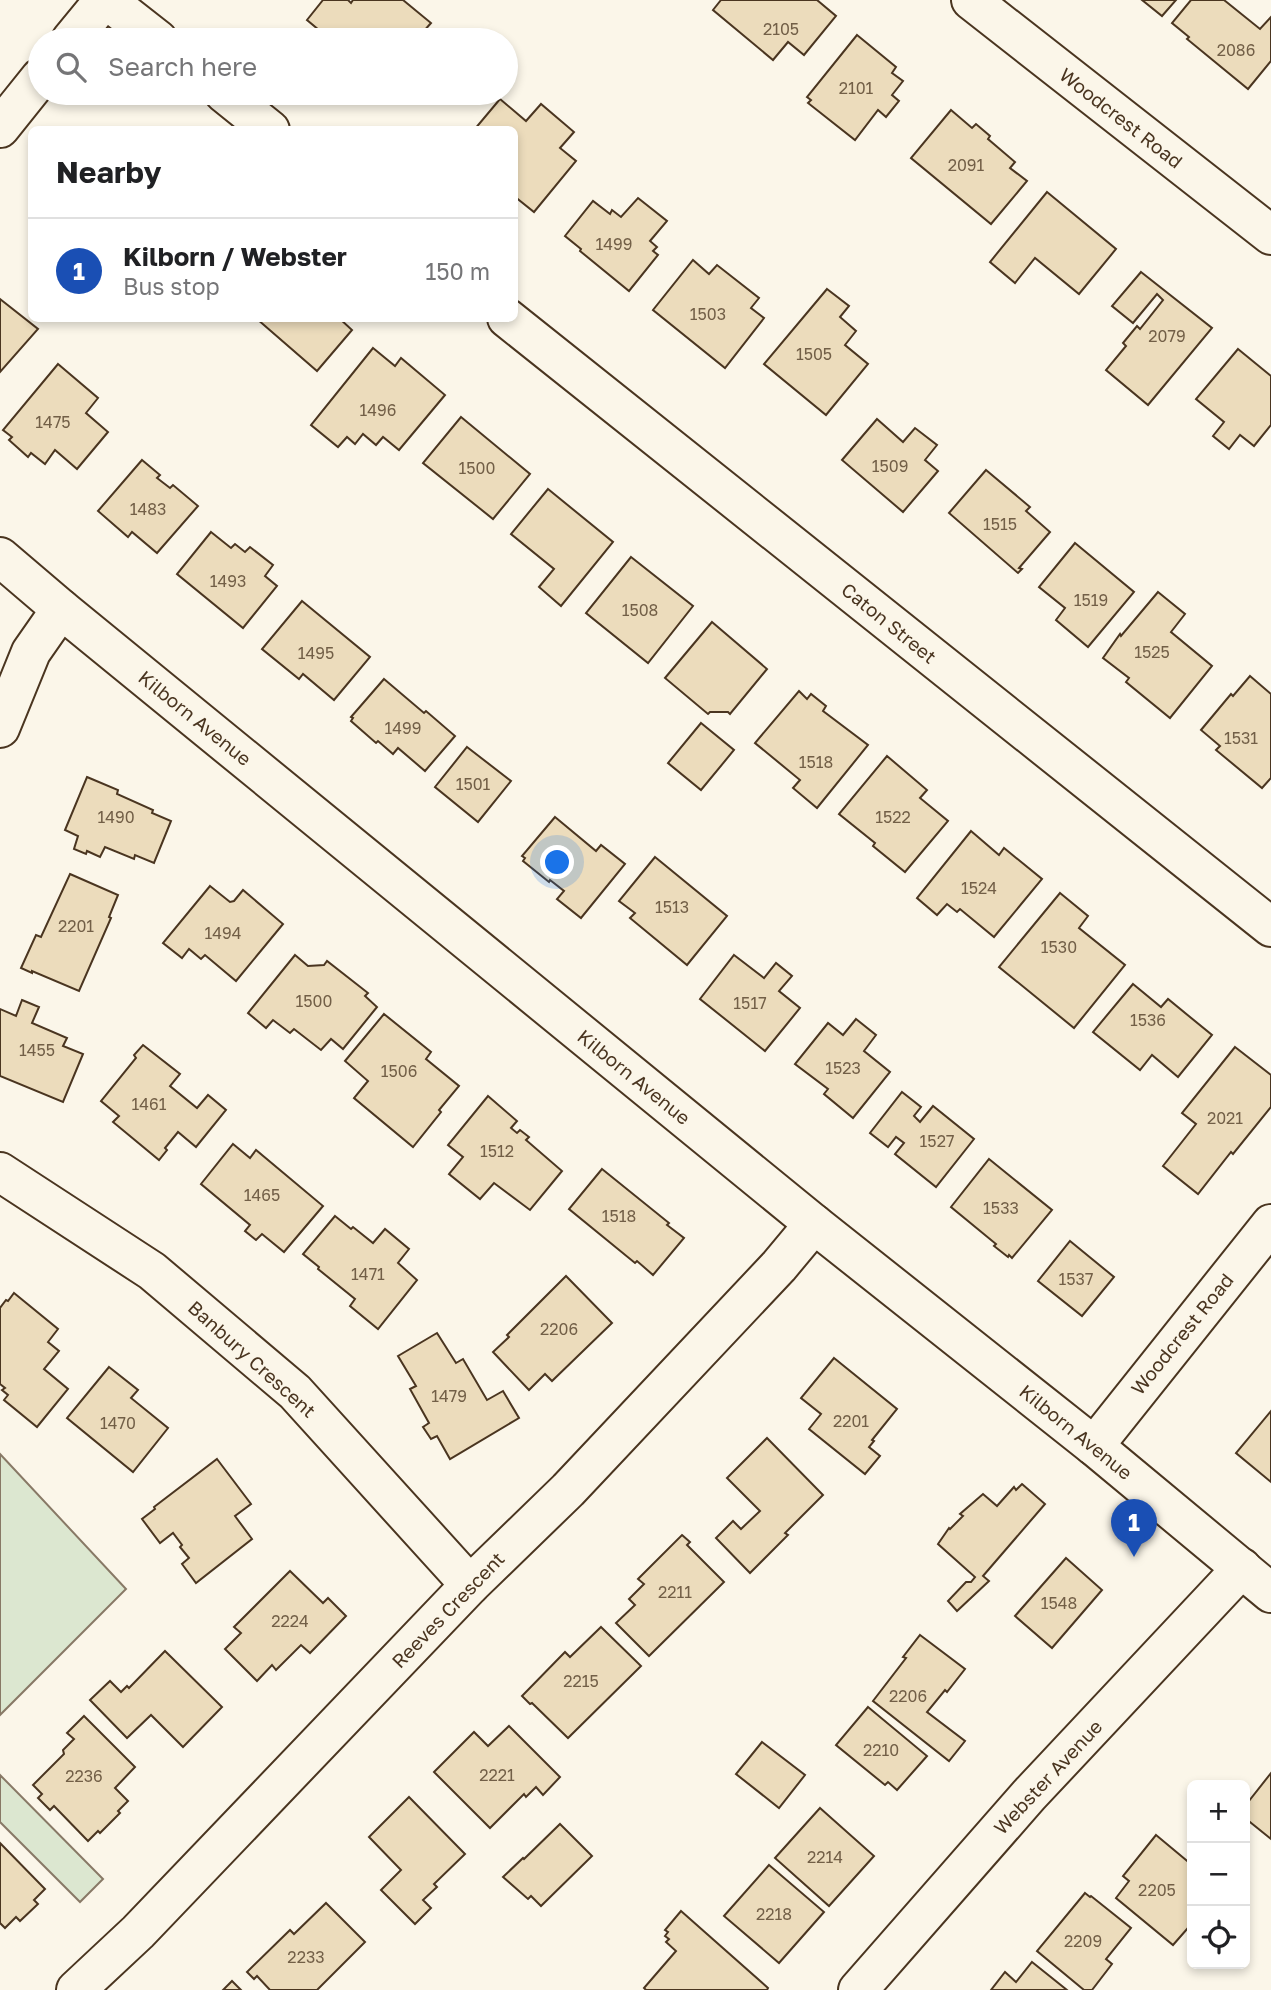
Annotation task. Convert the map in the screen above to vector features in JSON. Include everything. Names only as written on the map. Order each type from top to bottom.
[{"type":"street","points":[[81,28],[105,0],[142,28]]},
{"type":"street","name":"Woodcrest Road","points":[[971,0],[1271,235]]},
{"type":"street","points":[[0,128],[28,93]]},
{"type":"street","points":[[239,105],[265,126]]},
{"type":"street","name":"Caton Street","points":[[512,322],[1271,927]]},
{"type":"street","name":"Kilborn Avenue","points":[[0,557],[814,1224],[1094,1446],[1271,1593]]},
{"type":"street","points":[[0,728],[31,652],[61,609]]},
{"type":"street","name":"Banbury Crescent","points":[[0,1172],[152,1271],[295,1392],[470,1585]]},
{"type":"street","name":"Reeves Crescent","points":[[76,1990],[138,1932],[470,1585],[568,1490],[779,1266],[814,1224]]},
{"type":"street","name":"Woodcrest Road","points":[[1094,1446],[1271,1224]]},
{"type":"street","name":"Webster Avenue","points":[[858,1990],[1029,1795],[1242,1568]]},
{"type":"green space","points":[[0,1454],[126,1589],[0,1715]]},
{"type":"green space","points":[[0,1775],[103,1879],[80,1902],[0,1822]]},
{"type":"building","points":[[323,0],[348,0],[351,3],[353,0],[403,0],[431,23],[427,28],[317,28],[307,20]]},
{"type":"building","points":[[721,0],[817,0],[836,16],[804,55],[788,42],[773,60],[713,10]]},
{"type":"building","points":[[1142,0],[1176,0],[1162,16]]},
{"type":"building","points":[[1191,0],[1224,0],[1260,29],[1271,17],[1271,61],[1248,89],[1187,39],[1189,37],[1172,23]]},
{"type":"building","points":[[857,35],[896,67],[892,73],[903,81],[892,95],[899,101],[886,117],[878,110],[855,140],[808,103],[811,100],[807,97]]},
{"type":"building","points":[[541,104],[574,132],[560,148],[576,161],[534,212],[518,199],[518,126],[477,126],[495,105],[507,105],[526,121]]},
{"type":"building","points":[[951,110],[972,128],[976,124],[990,136],[988,139],[1015,162],[1010,168],[1027,181],[991,224],[911,158]]},
{"type":"building","points":[[1047,192],[1116,249],[1079,294],[1035,258],[1015,283],[990,262]]},
{"type":"building","points":[[638,198],[667,221],[650,241],[657,247],[653,251],[658,255],[629,291],[565,236],[593,201],[610,214],[612,210],[621,217]]},
{"type":"building","points":[[693,260],[709,274],[717,265],[759,298],[751,308],[764,318],[725,368],[653,310]]},
{"type":"building","points":[[1141,272],[1212,328],[1148,405],[1106,370],[1126,346],[1123,343],[1137,326],[1140,329],[1163,300],[1157,294],[1133,323],[1112,306]]},
{"type":"building","points":[[827,289],[849,306],[840,317],[856,331],[845,345],[868,364],[826,415],[764,364]]},
{"type":"building","points":[[0,299],[38,329],[0,372]]},
{"type":"building","points":[[260,322],[343,322],[352,330],[317,371]]},
{"type":"building","points":[[373,348],[395,366],[401,358],[445,395],[399,450],[383,437],[376,445],[363,434],[355,444],[347,437],[338,447],[311,425]]},
{"type":"building","points":[[1238,349],[1271,376],[1271,425],[1254,446],[1240,435],[1229,449],[1213,436],[1224,422],[1196,399]]},
{"type":"building","points":[[58,364],[98,398],[86,413],[108,432],[77,469],[55,450],[45,464],[31,453],[28,457],[9,440],[12,437],[3,430]]},
{"type":"building","points":[[461,417],[530,474],[493,519],[423,463]]},
{"type":"building","points":[[877,419],[903,442],[915,428],[937,445],[925,460],[938,471],[903,512],[842,460]]},
{"type":"building","points":[[142,460],[160,475],[157,478],[170,488],[173,485],[198,506],[157,553],[132,532],[128,537],[98,511]]},
{"type":"building","points":[[986,470],[1030,507],[1026,511],[1050,532],[1019,568],[1022,569],[1018,573],[949,513]]},
{"type":"building","points":[[548,489],[613,542],[561,606],[539,587],[554,569],[511,534]]},
{"type":"building","points":[[211,532],[231,548],[235,544],[245,552],[250,547],[273,565],[265,576],[277,586],[243,628],[177,574]]},
{"type":"building","points":[[1075,543],[1134,592],[1088,647],[1056,620],[1065,608],[1039,587]]},
{"type":"building","points":[[631,557],[693,606],[648,663],[586,613]]},
{"type":"building","points":[[1158,592],[1185,614],[1171,632],[1212,666],[1170,718],[1126,682],[1129,678],[1103,658],[1120,634],[1121,636]]},
{"type":"building","points":[[302,601],[370,657],[334,700],[303,674],[299,679],[262,649]]},
{"type":"building","points":[[712,622],[767,669],[730,714],[708,714],[665,678]]},
{"type":"building","points":[[1250,676],[1271,694],[1271,778],[1262,788],[1216,750],[1220,746],[1201,730]]},
{"type":"building","points":[[384,679],[455,736],[425,771],[398,748],[393,754],[378,741],[376,743],[351,721],[351,717]]},
{"type":"building","points":[[799,691],[807,699],[811,694],[826,706],[823,711],[868,745],[817,808],[793,788],[800,780],[755,743]]},
{"type":"building","points":[[701,723],[734,750],[701,790],[668,763]]},
{"type":"building","points":[[467,747],[511,781],[478,822],[435,787]]},
{"type":"building","points":[[887,756],[927,790],[920,798],[948,821],[905,872],[839,814]]},
{"type":"building","points":[[87,777],[118,790],[117,794],[171,821],[154,863],[135,855],[134,859],[105,847],[100,857],[74,849],[78,836],[65,830]]},
{"type":"building","points":[[555,817],[596,851],[601,845],[625,864],[581,918],[557,899],[564,891],[523,861],[525,858],[522,856]]},
{"type":"building","points":[[971,831],[999,855],[1004,848],[1042,879],[994,937],[960,909],[957,912],[947,904],[937,915],[917,898]]},
{"type":"building","points":[[655,857],[727,916],[687,965],[630,918],[635,913],[619,901]]},
{"type":"building","points":[[70,874],[118,895],[109,917],[111,918],[79,991],[21,968],[36,935],[41,937]]},
{"type":"building","points":[[210,886],[230,902],[243,890],[283,924],[236,981],[205,955],[201,959],[189,949],[182,958],[163,943]]},
{"type":"building","points":[[1060,893],[1088,916],[1079,928],[1125,965],[1074,1028],[999,967]]},
{"type":"building","points":[[295,955],[308,966],[324,965],[327,961],[368,993],[365,996],[377,1007],[343,1049],[331,1039],[321,1050],[294,1029],[290,1033],[273,1020],[266,1028],[248,1013]]},
{"type":"building","points":[[734,955],[764,978],[776,963],[792,976],[779,991],[800,1008],[765,1051],[700,999]]},
{"type":"building","points":[[1133,984],[1161,1007],[1168,999],[1212,1035],[1178,1077],[1152,1055],[1140,1070],[1093,1032]]},
{"type":"building","points":[[22,1000],[39,1007],[32,1023],[67,1038],[63,1046],[83,1054],[63,1102],[0,1076],[0,1009],[16,1016]]},
{"type":"building","points":[[384,1014],[431,1052],[426,1059],[459,1086],[413,1147],[354,1098],[368,1081],[345,1061]]},
{"type":"building","points":[[856,1019],[876,1035],[864,1051],[890,1072],[853,1118],[824,1094],[828,1089],[795,1064],[828,1023],[843,1035]]},
{"type":"building","points":[[143,1045],[180,1074],[170,1086],[197,1108],[208,1095],[226,1110],[196,1147],[178,1132],[159,1160],[113,1122],[119,1116],[101,1101],[136,1058],[134,1055]]},
{"type":"building","points":[[1235,1047],[1271,1075],[1271,1107],[1198,1194],[1163,1166],[1196,1124],[1182,1113]]},
{"type":"building","points":[[902,1092],[921,1107],[914,1116],[920,1122],[933,1106],[974,1139],[936,1187],[895,1154],[904,1143],[896,1137],[888,1147],[870,1133]]},
{"type":"building","points":[[488,1096],[517,1121],[511,1128],[517,1133],[520,1130],[529,1137],[526,1140],[562,1171],[530,1210],[494,1183],[480,1199],[449,1174],[463,1157],[448,1145]]},
{"type":"building","points":[[233,1144],[250,1158],[256,1150],[323,1206],[284,1252],[262,1234],[256,1240],[245,1231],[250,1225],[201,1184]]},
{"type":"building","points":[[989,1159],[1052,1210],[1012,1258],[994,1246],[996,1244],[951,1207]]},
{"type":"building","points":[[602,1169],[684,1238],[653,1275],[569,1209]]},
{"type":"building","points":[[335,1216],[373,1243],[385,1229],[409,1249],[398,1263],[417,1280],[378,1329],[350,1306],[355,1299],[303,1254]]},
{"type":"building","points":[[1070,1241],[1114,1277],[1082,1316],[1038,1281]]},
{"type":"building","points":[[566,1276],[612,1323],[552,1381],[545,1374],[529,1390],[493,1352]]},
{"type":"building","points":[[14,1293],[58,1329],[48,1342],[59,1351],[44,1369],[68,1389],[37,1427],[4,1400],[8,1395],[0,1384],[0,1308]]},
{"type":"building","points":[[437,1333],[456,1363],[463,1359],[487,1400],[503,1391],[519,1418],[450,1459],[437,1436],[431,1439],[423,1427],[429,1423],[410,1389],[416,1386],[398,1356]]},
{"type":"building","points":[[834,1358],[897,1409],[872,1440],[874,1441],[869,1447],[880,1456],[865,1474],[809,1429],[821,1414],[801,1398]]},
{"type":"building","points":[[109,1367],[138,1390],[131,1398],[168,1428],[133,1472],[67,1418]]},
{"type":"building","points":[[1271,1411],[1271,1482],[1236,1453]]},
{"type":"building","points":[[767,1438],[823,1495],[750,1573],[716,1538],[733,1521],[741,1529],[760,1511],[727,1478]]},
{"type":"building","points":[[217,1459],[251,1504],[235,1516],[252,1539],[196,1583],[182,1564],[189,1558],[173,1533],[160,1543],[142,1519]]},
{"type":"building","points":[[1022,1484],[1045,1504],[983,1576],[989,1581],[957,1611],[948,1601],[966,1582],[971,1582],[975,1577],[938,1544],[949,1528],[963,1516],[960,1514],[983,1494],[997,1506],[1014,1487],[1016,1490]]},
{"type":"building","points":[[682,1535],[690,1542],[687,1545],[724,1582],[649,1656],[616,1623],[635,1605],[629,1599],[644,1584],[638,1579]]},
{"type":"building","points":[[1066,1558],[1102,1590],[1052,1648],[1015,1616]]},
{"type":"building","points":[[290,1571],[323,1603],[328,1598],[346,1616],[310,1653],[301,1645],[276,1670],[272,1665],[257,1681],[225,1649],[241,1633],[234,1627]]},
{"type":"building","points":[[601,1627],[641,1666],[568,1738],[522,1696],[565,1652],[570,1657]]},
{"type":"building","points":[[920,1635],[965,1669],[927,1712],[965,1741],[949,1761],[873,1701]]},
{"type":"building","points":[[165,1651],[222,1707],[183,1747],[151,1715],[127,1738],[90,1700],[110,1681],[121,1692],[127,1686],[129,1688]]},
{"type":"building","points":[[868,1707],[927,1756],[897,1790],[888,1782],[885,1785],[836,1745]]},
{"type":"building","points":[[84,1716],[135,1767],[115,1788],[128,1801],[100,1833],[98,1831],[88,1841],[54,1806],[50,1810],[38,1798],[42,1794],[33,1785],[64,1754],[63,1750],[74,1739],[67,1733]]},
{"type":"building","points":[[509,1726],[560,1777],[543,1795],[536,1787],[526,1797],[524,1794],[490,1828],[434,1772],[474,1732],[488,1746]]},
{"type":"building","points":[[762,1742],[805,1775],[779,1808],[736,1774]]},
{"type":"building","points":[[1271,1773],[1271,1839],[1250,1822],[1250,1800]]},
{"type":"building","points":[[409,1797],[465,1854],[434,1884],[437,1887],[423,1900],[431,1908],[415,1924],[381,1890],[401,1870],[369,1837]]},
{"type":"building","points":[[820,1808],[874,1856],[829,1906],[775,1858]]},
{"type":"building","points":[[560,1824],[592,1856],[541,1906],[531,1896],[528,1899],[503,1877]]},
{"type":"building","points":[[1156,1835],[1187,1861],[1187,1929],[1173,1945],[1116,1898],[1129,1881],[1123,1876]]},
{"type":"building","points":[[0,1843],[45,1889],[34,1900],[38,1904],[20,1921],[16,1917],[5,1928],[0,1923]]},
{"type":"building","points":[[769,1865],[824,1912],[779,1963],[724,1916]]},
{"type":"building","points":[[1085,1893],[1131,1928],[1106,1959],[1112,1964],[1092,1990],[1084,1990],[1037,1951]]},
{"type":"building","points":[[326,1903],[365,1942],[317,1990],[270,1990],[257,1976],[254,1979],[247,1972],[290,1930],[294,1934]]},
{"type":"building","points":[[681,1911],[768,1988],[767,1990],[646,1990],[644,1988],[676,1951],[666,1942],[669,1939],[665,1936],[668,1932],[665,1930]]},
{"type":"building","points":[[1032,1962],[1067,1990],[991,1990],[1005,1972],[1016,1982]]},
{"type":"building","points":[[232,1981],[241,1990],[223,1990]]},
{"type":"place","name":"Kilborn / Webster","points":[[1134,1557]]}]
